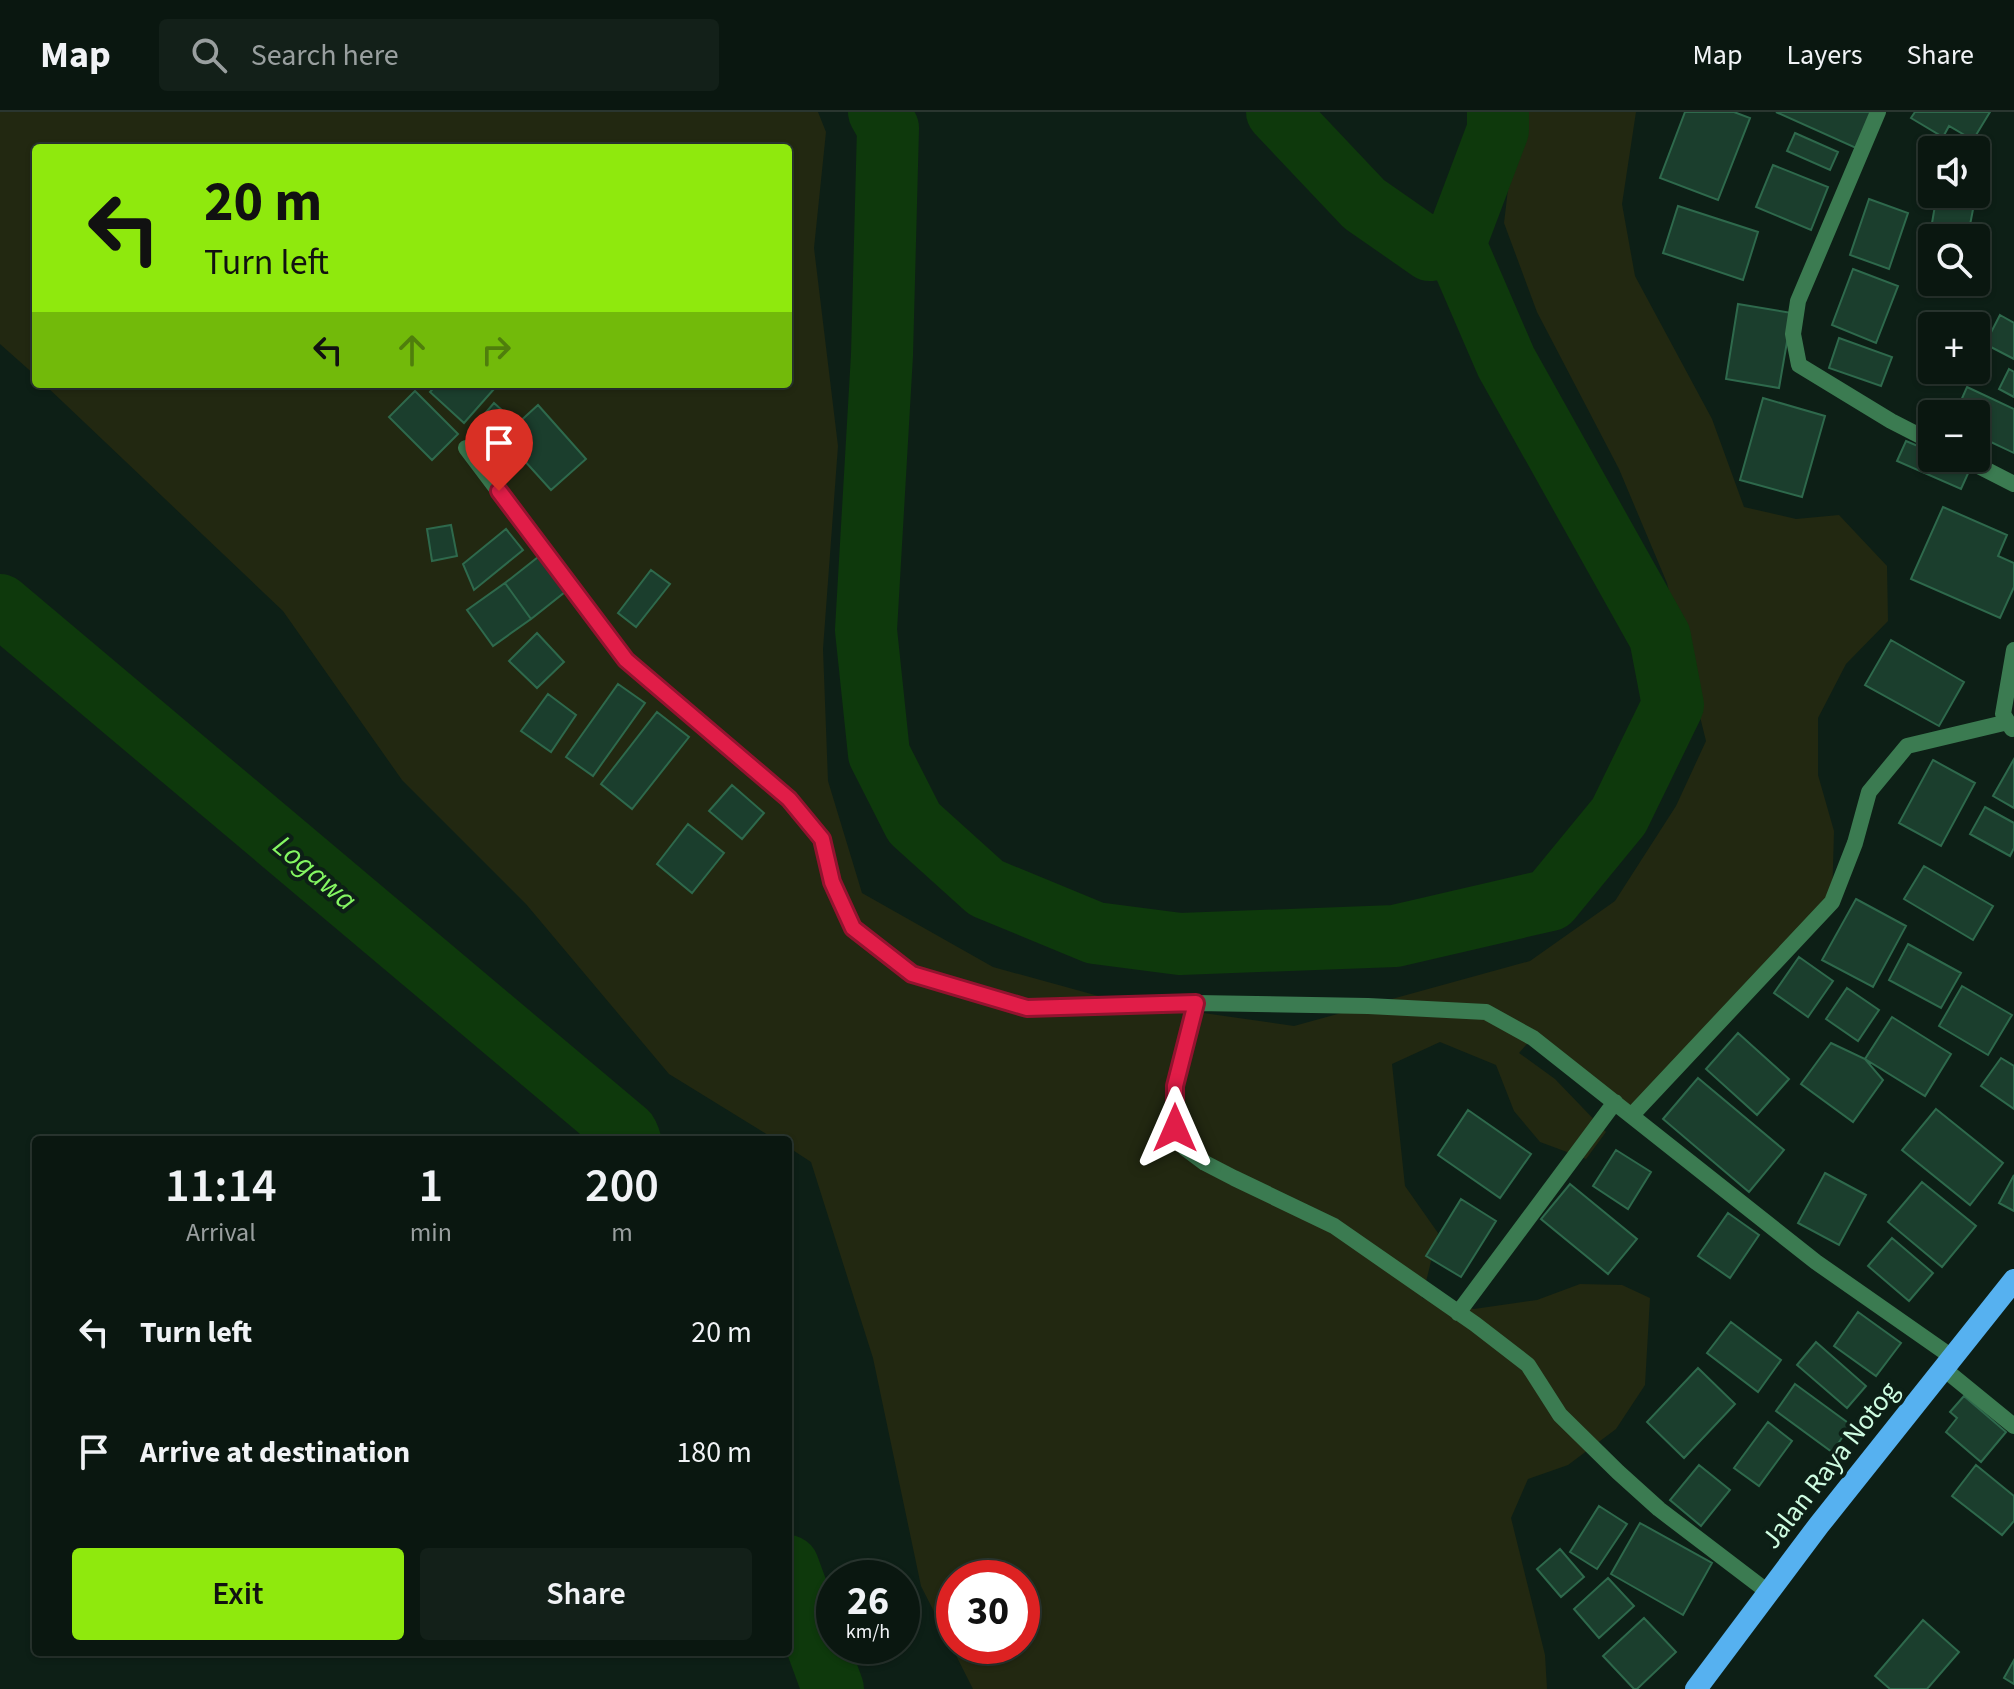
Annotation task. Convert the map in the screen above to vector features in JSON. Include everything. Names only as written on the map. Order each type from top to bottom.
[{"type":"highway","name":"Jalan Raya Notog","points":[[1696,1689],[1768,1592],[2014,1280]]},
{"type":"street","points":[[1878,112],[1798,301],[1793,334],[1799,365],[1918,435]]},
{"type":"street","points":[[466,448],[626,660],[789,799],[822,839],[832,882],[853,928],[912,974],[1027,1008],[1196,1003],[1486,1012],[1533,1038],[1632,1115],[1948,1363],[2014,1426]]},
{"type":"street","points":[[1990,472],[2014,484]]},
{"type":"street","points":[[1632,1115],[1832,902],[1855,843],[1869,792],[1907,746],[2011,726],[2003,714],[2014,650]]},
{"type":"street","points":[[1196,1003],[1175,1086],[1175,1128],[1185,1148],[1224,1173],[1334,1226],[1528,1365],[1560,1415],[1618,1472],[1659,1509],[1768,1592]]},
{"type":"street","points":[[1458,1313],[1615,1102]]},
{"type":"green space","points":[[0,112],[818,112],[826,132],[814,248],[838,446],[823,649],[828,781],[862,893],[993,967],[1113,1000],[1294,1026],[1530,961],[1615,901],[1676,806],[1706,741],[1667,583],[1619,469],[1537,312],[1504,223],[1515,112],[1636,112],[1622,204],[1635,276],[1712,419],[1744,507],[1796,519],[1839,515],[1887,566],[1888,621],[1846,664],[1818,718],[1818,775],[1834,831],[1832,902],[1632,1115],[1532,1038],[1519,1053],[1555,1079],[1606,1132],[1586,1159],[1540,1142],[1514,1111],[1496,1065],[1440,1042],[1392,1064],[1405,1186],[1438,1233],[1422,1298],[1474,1309],[1537,1300],[1580,1284],[1622,1285],[1650,1298],[1645,1385],[1616,1429],[1568,1465],[1528,1479],[1511,1518],[1545,1655],[1547,1689],[973,1689],[960,1664],[1040,1664],[1040,1560],[936,1560],[936,1616],[921,1586],[920,1560],[916,1560],[873,1358],[811,1162],[792,1150],[792,1136],[770,1136],[669,1074],[526,904],[402,780],[283,611],[48,388],[792,388],[792,144],[32,144],[32,372],[0,344]]},
{"type":"building","points":[[1685,112],[1734,112],[1750,118],[1718,200],[1660,178]]},
{"type":"building","points":[[1776,112],[1872,112],[1856,148]]},
{"type":"building","points":[[1915,112],[1990,112],[1975,136],[1966,136],[1949,126],[1941,136],[1911,118]]},
{"type":"building","points":[[1795,133],[1838,152],[1830,170],[1787,151]]},
{"type":"building","points":[[1773,165],[1828,187],[1811,230],[1756,207]]},
{"type":"building","points":[[1869,199],[1908,213],[1889,269],[1850,255]]},
{"type":"building","points":[[1678,206],[1758,232],[1743,280],[1663,253]]},
{"type":"building","points":[[1935,208],[1973,208],[1970,224],[1932,223]]},
{"type":"building","points":[[1853,269],[1898,286],[1876,343],[1832,325]]},
{"type":"building","points":[[1738,304],[1792,313],[1779,388],[1726,379]]},
{"type":"building","points":[[2000,315],[2014,323],[2014,359],[1990,347],[1990,334]]},
{"type":"building","points":[[1839,338],[1892,357],[1881,386],[1829,368]]},
{"type":"building","points":[[2009,369],[2014,372],[2014,397],[1999,389]]},
{"type":"building","points":[[1967,387],[2014,409],[2014,453],[1990,442],[1990,400],[1961,400]]},
{"type":"building","points":[[434,388],[494,389],[464,423],[430,392]]},
{"type":"building","points":[[415,391],[458,434],[432,460],[389,417]]},
{"type":"building","points":[[1763,398],[1825,416],[1802,497],[1740,480]]},
{"type":"building","points":[[494,403],[513,420],[495,440],[476,424]]},
{"type":"building","points":[[538,405],[586,459],[551,490],[503,437]]},
{"type":"building","points":[[1906,441],[1918,446],[1918,470],[1897,461]]},
{"type":"building","points":[[1922,472],[1969,472],[1961,489]]},
{"type":"building","points":[[1943,507],[2007,535],[1998,556],[2014,563],[2014,587],[2000,618],[1911,579]]},
{"type":"building","points":[[451,525],[457,556],[432,561],[427,529]]},
{"type":"building","points":[[506,529],[523,550],[474,590],[463,564]]},
{"type":"building","points":[[542,554],[570,588],[531,619],[505,583]]},
{"type":"building","points":[[651,570],[670,584],[636,627],[618,613]]},
{"type":"building","points":[[505,583],[531,619],[493,646],[467,610]]},
{"type":"building","points":[[537,633],[564,662],[537,688],[509,661]]},
{"type":"building","points":[[1891,640],[1964,682],[1939,726],[1865,685]]},
{"type":"building","points":[[618,684],[645,703],[593,776],[566,757]]},
{"type":"building","points":[[548,694],[576,715],[551,752],[521,731]]},
{"type":"building","points":[[657,712],[689,737],[632,809],[601,784]]},
{"type":"building","points":[[2014,759],[2014,808],[1993,796]]},
{"type":"building","points":[[1933,760],[1975,783],[1941,846],[1899,823]]},
{"type":"building","points":[[732,785],[764,813],[742,839],[709,811]]},
{"type":"building","points":[[1985,807],[2014,823],[2014,848],[2010,856],[1970,834]]},
{"type":"building","points":[[688,824],[724,853],[692,893],[657,864]]},
{"type":"building","points":[[1924,866],[1993,906],[1973,940],[1904,899]]},
{"type":"building","points":[[1856,899],[1906,926],[1873,987],[1822,960]]},
{"type":"building","points":[[1908,944],[1961,973],[1941,1008],[1889,980]]},
{"type":"building","points":[[1799,957],[1833,981],[1808,1017],[1774,993]]},
{"type":"building","points":[[1962,986],[2012,1015],[1988,1055],[1939,1026]]},
{"type":"building","points":[[1847,988],[1879,1010],[1858,1041],[1826,1019]]},
{"type":"building","points":[[1892,1017],[1951,1054],[1925,1096],[1865,1059]]},
{"type":"building","points":[[1738,1033],[1789,1079],[1757,1115],[1706,1069]]},
{"type":"building","points":[[1831,1043],[1865,1059],[1883,1080],[1853,1122],[1801,1084]]},
{"type":"building","points":[[2001,1058],[2014,1066],[2014,1109],[1981,1086]]},
{"type":"building","points":[[1698,1078],[1784,1150],[1749,1192],[1663,1119]]},
{"type":"building","points":[[1936,1109],[2003,1163],[1970,1205],[1902,1150]]},
{"type":"building","points":[[1468,1110],[1531,1154],[1500,1198],[1438,1155]]},
{"type":"building","points":[[1616,1150],[1651,1172],[1628,1209],[1593,1186]]},
{"type":"building","points":[[1825,1173],[1866,1195],[1839,1245],[1798,1223]]},
{"type":"building","points":[[2014,1175],[2014,1211],[1999,1203]]},
{"type":"building","points":[[1922,1182],[1976,1226],[1942,1267],[1888,1222]]},
{"type":"building","points":[[1570,1184],[1637,1239],[1608,1274],[1541,1219]]},
{"type":"building","points":[[1461,1199],[1496,1221],[1461,1277],[1426,1256]]},
{"type":"building","points":[[1728,1213],[1759,1235],[1730,1278],[1698,1256]]},
{"type":"building","points":[[1892,1238],[1933,1273],[1909,1301],[1868,1266]]},
{"type":"building","points":[[1858,1312],[1901,1343],[1876,1376],[1834,1346]]},
{"type":"building","points":[[1731,1322],[1781,1360],[1758,1392],[1707,1353]]},
{"type":"building","points":[[1816,1342],[1866,1386],[1847,1408],[1797,1365]]},
{"type":"building","points":[[1698,1368],[1735,1404],[1684,1458],[1647,1422]]},
{"type":"building","points":[[1795,1384],[1851,1425],[1832,1452],[1776,1411]]},
{"type":"building","points":[[1964,1396],[2006,1432],[1981,1462],[1946,1432],[1957,1418],[1950,1412]]},
{"type":"building","points":[[1768,1422],[1792,1441],[1759,1486],[1734,1468]]},
{"type":"building","points":[[1699,1465],[1730,1490],[1701,1526],[1670,1500]]},
{"type":"building","points":[[1976,1465],[2014,1496],[2014,1521],[2002,1535],[1952,1496]]},
{"type":"building","points":[[1599,1506],[1627,1524],[1597,1569],[1570,1552]]},
{"type":"building","points":[[1640,1523],[1712,1563],[1683,1615],[1611,1574]]},
{"type":"building","points":[[1560,1549],[1584,1577],[1561,1597],[1537,1569]]},
{"type":"building","points":[[1608,1578],[1634,1606],[1599,1638],[1574,1609]]},
{"type":"building","points":[[1644,1618],[1676,1652],[1634,1689],[1603,1656]]},
{"type":"building","points":[[1923,1620],[1959,1652],[1927,1689],[1890,1689],[1875,1676]]},
{"type":"building","points":[[2014,1660],[2014,1684],[2004,1678]]},
{"type":"waterway","points":[[879,112],[888,128],[882,355],[866,630],[879,754],[914,823],[986,888],[1095,933],[1180,944],[1395,936],[1550,900],[1619,816],[1673,705],[1660,637],[1506,362],[1455,244],[1498,130],[1498,112]]},
{"type":"waterway","points":[[1277,112],[1364,204],[1430,250],[1455,244]]},
{"type":"waterway","name":"Logawa","points":[[0,605],[628,1136]]},
{"type":"waterway","name":"Logawa","points":[[792,1577],[833,1689]]},
{"type":"route","points":[[499,491],[626,660],[789,799],[822,839],[832,882],[853,928],[912,974],[1027,1008],[1196,1003],[1175,1086],[1175,1128]]}]
